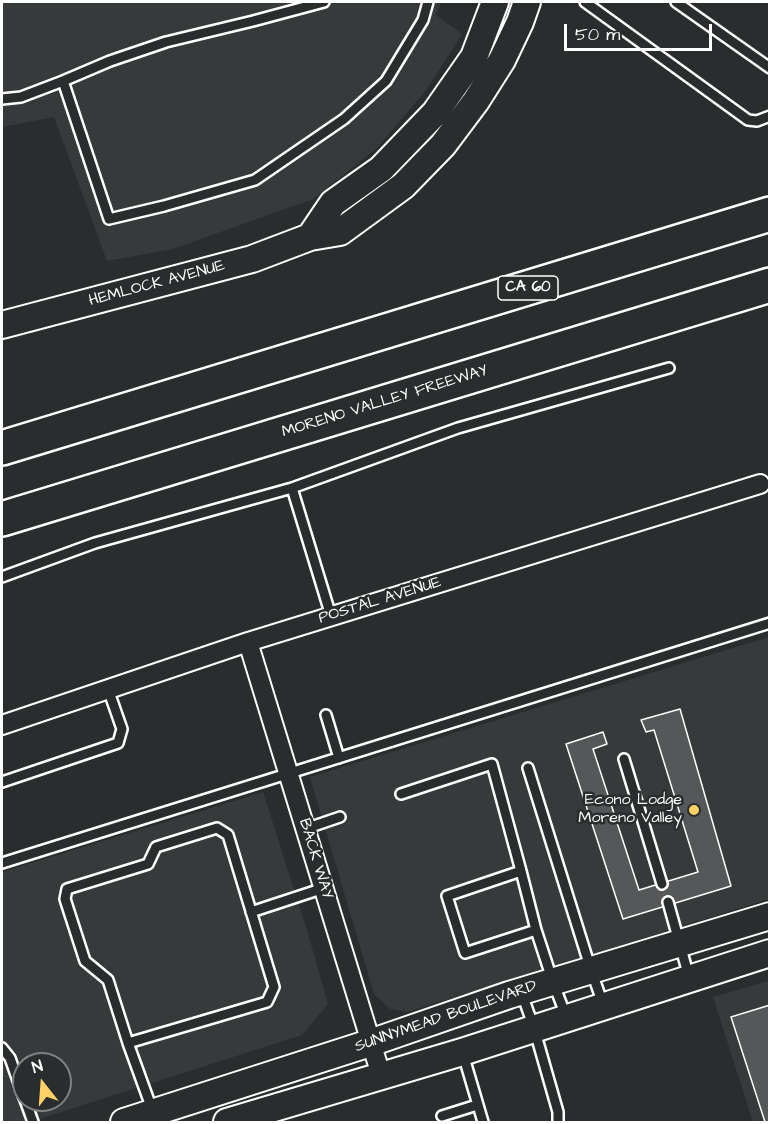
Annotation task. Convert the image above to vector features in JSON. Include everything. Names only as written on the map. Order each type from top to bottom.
[{"type":"highway","name":"CA 60","points":[[2,448],[770,214]]},
{"type":"highway","name":"MORENO VALLEY FREEWAY","points":[[2,519],[770,285]]},
{"type":"highway","points":[[2,429],[285,361]]},
{"type":"highway","points":[[2,535],[305,427]]},
{"type":"main road","points":[[310,237],[333,203],[381,169],[435,113],[474,57],[493,2]]},
{"type":"main road","name":"HEMLOCK AVENUE","points":[[2,325],[252,260],[310,237],[340,231],[403,186],[443,145],[476,101],[502,60],[527,2]]},
{"type":"main road","name":"SUNNYMEAD BOULEVARD","points":[[124,1122],[155,1118],[521,992],[770,916]]},
{"type":"main road","name":"SUNNYMEAD BOULEVARD","points":[[238,1121],[770,953]]},
{"type":"street","name":"POSTAL AVENUE","points":[[2,725],[248,642],[760,484]]},
{"type":"street","name":"BACK WAY","points":[[248,642],[381,1076]]},
{"type":"lane","points":[[2,99],[21,97],[110,61],[166,42],[324,2]]},
{"type":"lane","points":[[63,81],[109,219],[165,206],[255,180],[344,119],[386,81],[423,21],[428,2]]},
{"type":"lane","points":[[585,2],[748,120],[757,121],[770,116]]},
{"type":"lane","points":[[676,2],[770,68]]},
{"type":"lane","points":[[2,577],[95,543],[292,488],[458,428],[669,368]]},
{"type":"lane","points":[[292,488],[331,616]]},
{"type":"lane","points":[[2,864],[770,623]]},
{"type":"lane","points":[[2,782],[118,743],[122,729],[108,689]]},
{"type":"lane","points":[[326,715],[339,758]]},
{"type":"lane","points":[[624,759],[662,884]]},
{"type":"lane","points":[[400,794],[492,765],[537,930],[567,1018]]},
{"type":"lane","points":[[528,768],[604,1006]]},
{"type":"lane","points":[[305,829],[340,817]]},
{"type":"lane","points":[[128,1043],[267,1002],[274,987],[228,835],[217,828],[156,847],[148,864],[67,889],[65,899],[85,961],[108,980],[128,1043],[155,1118]]},
{"type":"lane","points":[[522,871],[447,896],[465,953],[537,930]]},
{"type":"lane","points":[[251,912],[324,888]]},
{"type":"lane","points":[[668,902],[690,979]]},
{"type":"lane","points":[[521,992],[534,1028],[558,1112],[558,1122]]},
{"type":"lane","points":[[2,1048],[12,1064]]},
{"type":"lane","points":[[462,1052],[483,1122]]},
{"type":"lane","points":[[442,1116],[477,1105]]},
{"type":"shaded area","points":[[2,2],[441,2],[436,15],[462,34],[427,89],[377,148],[313,199],[173,249],[107,261],[54,117],[2,127]]},
{"type":"shaded area","points":[[769,637],[769,899],[407,1012],[390,1009],[374,994],[310,777]]},
{"type":"shaded area","points":[[263,792],[328,1004],[302,1035],[72,1109],[72,1052],[12,1052],[12,1112],[61,1112],[30,1122],[2,1122],[2,872]]},
{"type":"shaded area","points":[[769,981],[769,1122],[753,1122],[713,997]]},
{"type":"building","name":"Econo Lodge Moreno Valley","points":[[680,709],[731,886],[623,919],[566,744],[603,732],[607,744],[593,749],[639,890],[698,872],[654,730],[646,732],[641,720]]},
{"type":"building","points":[[770,1005],[770,1122],[765,1122],[731,1017]]},
{"type":"place","name":"Econo Lodge Moreno Valley","points":[[694,810]]}]
